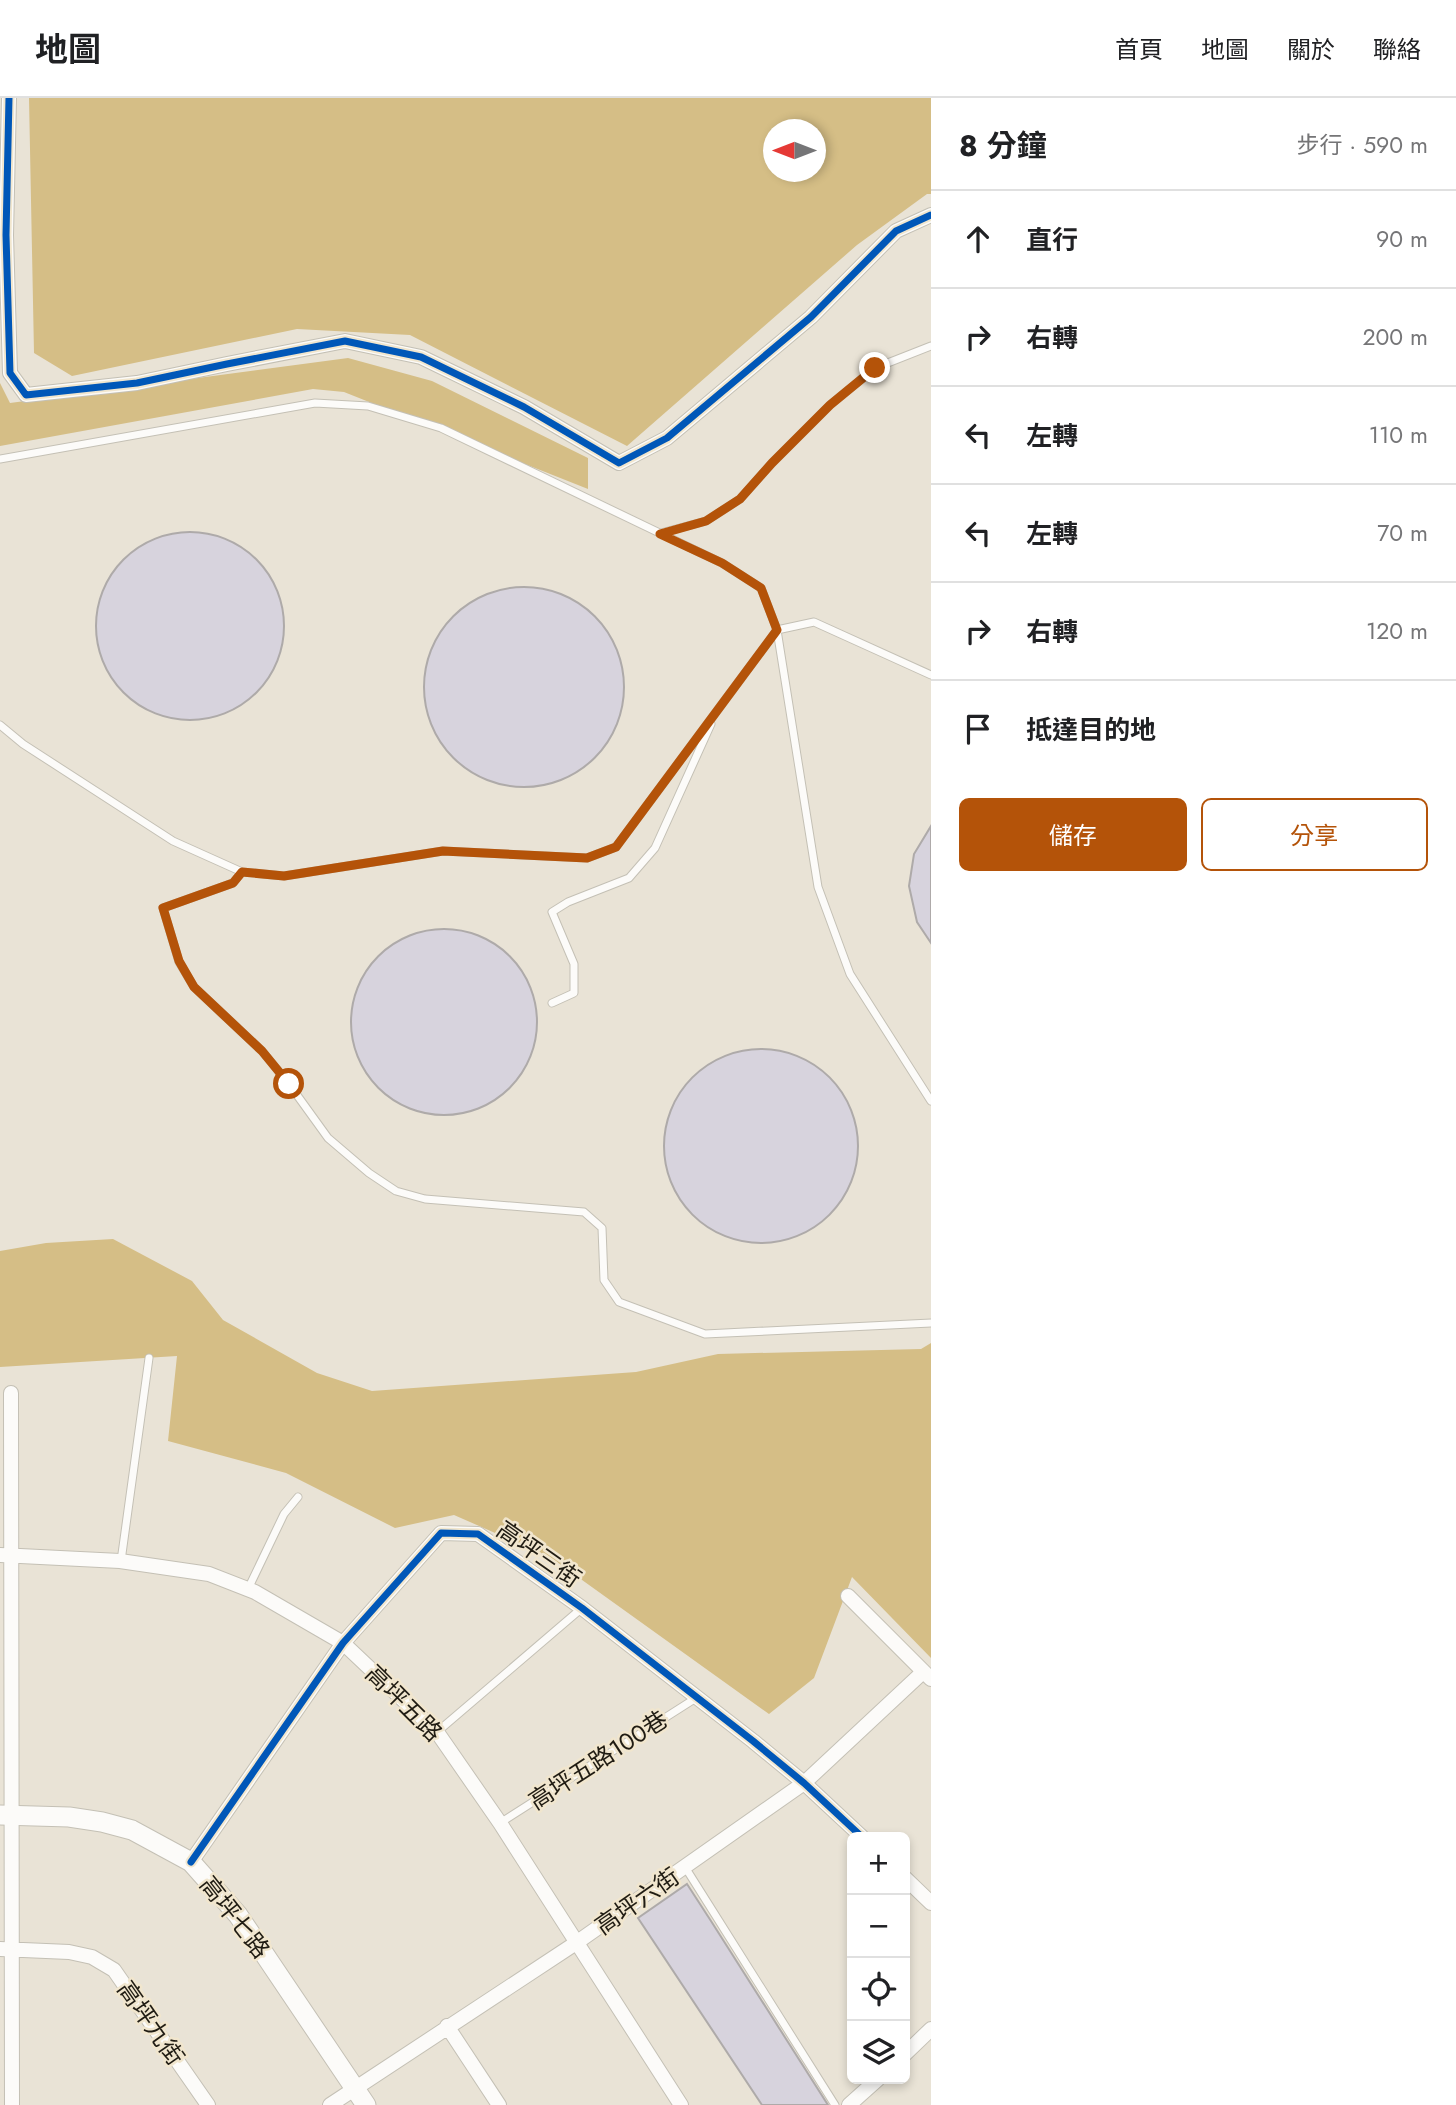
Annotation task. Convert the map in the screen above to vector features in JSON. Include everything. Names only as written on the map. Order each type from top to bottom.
[{"type":"street","points":[[9,98],[6,234],[10,373],[26,395],[137,383],[345,341],[421,357],[524,407],[619,463],[667,438],[811,317],[896,231],[931,215]]},
{"type":"street","points":[[11,1393],[5,1555],[6,1949],[12,2105]]},
{"type":"street","name":"高坪三街","points":[[191,1862],[343,1643],[441,1533],[478,1534],[582,1608],[804,1783],[857,1832]]},
{"type":"street","name":"高坪五路","points":[[5,1555],[120,1562],[209,1574],[248,1589],[343,1643],[437,1732],[500,1823],[681,2105]]},
{"type":"street","points":[[848,1596],[927,1675]]},
{"type":"street","name":"高坪六街","points":[[330,2105],[361,2097],[447,2026],[576,1943],[804,1783],[927,1675]]},
{"type":"street","name":"高坪七路","points":[[6,1814],[69,1817],[102,1822],[132,1830],[191,1862],[239,1914],[361,2097]]},
{"type":"street","points":[[910,1883],[931,1903]]},
{"type":"street","name":"高坪九街","points":[[6,1949],[69,1952],[92,1957],[114,1970],[208,2105]]},
{"type":"street","points":[[447,2026],[499,2105]]},
{"type":"street","points":[[910,2049],[931,2029]]},
{"type":"street","points":[[849,2105],[872,2084]]},
{"type":"lane","points":[[660,534],[706,521],[740,499],[830,405],[875,368],[931,346]]},
{"type":"lane","points":[[0,459],[315,403],[369,406],[441,428],[722,563],[761,588],[777,630],[818,887],[850,974],[931,1101]]},
{"type":"lane","points":[[0,725],[35,751],[173,841],[242,872],[284,876],[443,851],[587,858],[616,847],[777,630],[814,622],[931,675]]},
{"type":"lane","points":[[552,1003],[573,993],[574,964],[552,912],[568,902],[629,878],[655,848],[717,711]]},
{"type":"lane","points":[[242,872],[233,883],[163,908],[179,961],[194,987],[262,1051],[328,1138],[369,1173],[396,1191],[425,1199],[584,1212],[601,1228],[604,1280],[619,1302],[705,1334],[931,1323]]},
{"type":"lane","points":[[120,1562],[149,1358]]},
{"type":"lane","points":[[248,1589],[284,1514],[298,1497]]},
{"type":"lane","points":[[437,1732],[582,1608]]},
{"type":"lane","name":"高坪五路100巷","points":[[500,1823],[696,1697]]},
{"type":"lane","points":[[685,1867],[835,2105]]},
{"type":"shaded area","points":[[29,98],[931,98],[931,194],[927,194],[857,245],[627,446],[410,335],[297,329],[72,376],[34,353]]},
{"type":"shaded area","points":[[348,358],[432,381],[588,458],[588,489],[344,392],[313,389],[0,446],[0,383],[10,403]]},
{"type":"shaded area","points":[[113,1239],[192,1281],[223,1320],[317,1373],[372,1391],[636,1372],[718,1354],[921,1349],[931,1343],[931,1658],[852,1577],[814,1678],[769,1714],[550,1557],[454,1515],[395,1528],[286,1473],[168,1441],[177,1356],[0,1367],[0,1251],[46,1243]]},
{"type":"building","points":[[190,532],[208,533],[226,539],[257,559],[277,590],[283,608],[283,644],[277,662],[257,693],[226,713],[208,719],[190,720],[172,719],[154,713],[123,693],[103,662],[97,644],[96,626],[97,608],[103,590],[123,559],[154,539],[172,533]]},
{"type":"building","points":[[524,587],[562,595],[579,604],[594,617],[607,632],[616,649],[624,687],[616,725],[607,742],[594,757],[579,770],[562,779],[524,787],[486,779],[469,770],[454,757],[441,742],[432,725],[424,687],[432,649],[441,632],[454,617],[469,604],[486,595]]},
{"type":"building","points":[[931,826],[931,943],[917,922],[909,886],[914,854]]},
{"type":"building","points":[[444,929],[462,930],[480,936],[496,944],[510,956],[522,970],[530,986],[536,1004],[536,1040],[530,1058],[522,1074],[510,1088],[496,1100],[480,1108],[462,1114],[444,1115],[426,1114],[408,1108],[392,1100],[378,1088],[366,1074],[358,1058],[352,1040],[351,1022],[352,1004],[358,986],[366,970],[378,956],[392,944],[408,936],[426,930]]},
{"type":"building","points":[[761,1049],[798,1057],[829,1078],[850,1109],[858,1146],[850,1183],[829,1214],[798,1235],[761,1243],[724,1235],[693,1214],[672,1183],[664,1146],[672,1109],[693,1078],[724,1057]]},
{"type":"building","points":[[687,1884],[828,2105],[762,2105],[638,1918]]},
{"type":"cycle path","points":[[9,98],[6,235],[10,373],[26,395],[137,383],[345,341],[421,357],[524,407],[619,463],[667,438],[811,317],[896,231],[931,215]]},
{"type":"cycle path","points":[[191,1862],[343,1643],[441,1533],[478,1534],[582,1608],[753,1741],[857,1832]]},
{"type":"route","points":[[289,1084],[262,1051],[194,987],[179,961],[163,908],[233,883],[242,872],[284,876],[443,851],[587,858],[616,847],[777,630],[761,588],[722,563],[660,534],[706,521],[740,499],[830,405],[875,368]]}]
